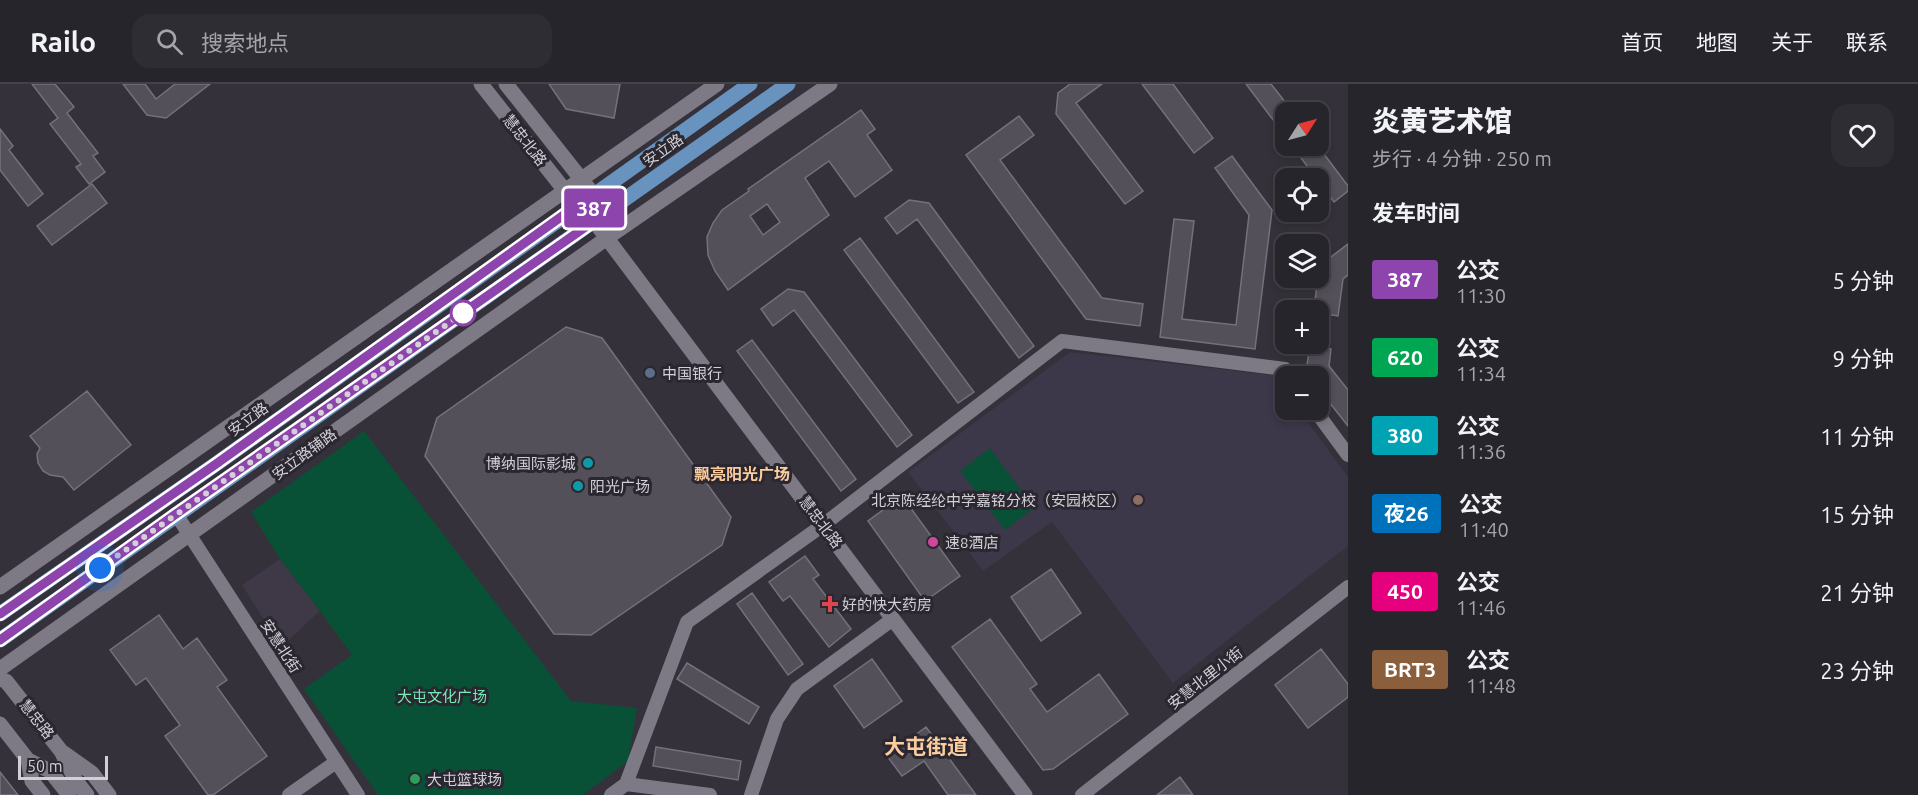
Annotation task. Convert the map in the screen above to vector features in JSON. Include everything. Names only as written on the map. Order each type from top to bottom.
[{"type":"main road","name":"安立路","points":[[0,614],[216,464],[750,84]]},
{"type":"main road","name":"安立路","points":[[0,640],[788,84]]},
{"type":"street","name":"慧忠北路","points":[[481,84],[565,192],[594,221],[1025,795]]},
{"type":"street","name":"慧忠北路","points":[[506,84],[593,194]]},
{"type":"street","name":"安立路","points":[[565,192],[717,84]]},
{"type":"street","points":[[607,238],[830,84]]},
{"type":"street","points":[[0,587],[565,192]]},
{"type":"street","points":[[593,194],[594,221]]},
{"type":"street","name":"安立路辅路","points":[[0,669],[607,238]]},
{"type":"street","points":[[611,795],[626,784],[687,622],[823,525],[1062,341],[1275,368]]},
{"type":"street","points":[[1322,420],[1348,454]]},
{"type":"street","name":"安慧北街","points":[[176,514],[358,795]]},
{"type":"street","name":"安慧北里小街","points":[[1082,795],[1348,587]]},
{"type":"street","points":[[751,795],[777,719],[797,689],[893,619]]},
{"type":"street","name":"慧忠路","points":[[0,679],[6,681],[62,751],[76,781],[87,795]]},
{"type":"street","points":[[0,724],[28,760],[50,771],[69,795]]},
{"type":"street","points":[[62,751],[92,773],[109,795]]},
{"type":"street","points":[[28,760],[32,782],[43,795]]},
{"type":"street","points":[[289,795],[336,762]]},
{"type":"street","points":[[626,784],[710,795]]},
{"type":"shaded area","name":"北京陈经纶中学嘉铭分校（安园校区）","points":[[1070,352],[1273,375],[1275,378],[1275,420],[1306,420],[1348,477],[1348,546],[1173,683],[1052,522],[983,571],[908,472]]},
{"type":"shaded area","points":[[280,559],[320,611],[281,647],[242,585]]},
{"type":"green space","name":"大屯文化广场","points":[[364,431],[571,701],[637,708],[628,761],[583,795],[378,795],[304,689],[352,655],[280,559],[251,512]]},
{"type":"green space","points":[[990,448],[1034,508],[1005,530],[960,471]]},
{"type":"building","points":[[32,84],[55,84],[74,107],[67,113],[98,153],[93,156],[105,172],[89,184],[76,167],[81,164],[50,124],[58,118]]},
{"type":"building","points":[[123,84],[145,84],[156,99],[175,84],[210,84],[166,118],[147,115]]},
{"type":"building","points":[[549,84],[620,84],[614,118],[566,109]]},
{"type":"building","points":[[1070,84],[1102,84],[1076,103],[1143,191],[1125,204],[1056,114],[1058,93]]},
{"type":"building","points":[[1142,84],[1173,84],[1213,138],[1194,153]]},
{"type":"building","points":[[1246,84],[1271,84],[1285,102],[1275,102],[1275,122]]},
{"type":"building","points":[[861,110],[875,129],[867,135],[892,170],[855,197],[829,161],[805,178],[829,215],[728,290],[715,271],[708,255],[707,237],[722,210],[749,191],[748,189]],"holes":[[[767,204],[780,222],[763,235],[750,216]]]},
{"type":"building","points":[[1019,116],[1034,135],[1000,160],[1102,298],[1143,304],[1140,326],[1086,319],[966,155]]},
{"type":"building","points":[[0,129],[13,146],[9,150],[43,194],[28,206],[0,170]]},
{"type":"building","points":[[1232,156],[1272,210],[1255,349],[1160,337],[1174,219],[1194,221],[1182,319],[1236,325],[1249,215],[1215,168]]},
{"type":"building","points":[[1300,156],[1326,156],[1348,186],[1348,191],[1334,202],[1329,195],[1329,168],[1308,168]]},
{"type":"building","points":[[92,184],[107,203],[52,245],[37,226]]},
{"type":"building","points":[[909,200],[929,203],[1034,346],[1019,358],[917,219],[897,234],[885,218]]},
{"type":"building","points":[[860,238],[974,392],[958,403],[844,250]]},
{"type":"building","points":[[1348,244],[1348,275],[1343,279],[1338,316],[1329,315],[1329,300],[1315,300],[1316,288],[1329,288],[1329,258]]},
{"type":"building","points":[[788,289],[804,292],[912,435],[897,447],[794,310],[773,326],[761,309]]},
{"type":"building","name":"阳光广场","points":[[566,327],[602,338],[731,517],[722,545],[591,635],[554,634],[425,456],[437,418]]},
{"type":"building","points":[[752,340],[856,479],[841,491],[737,351]]},
{"type":"building","points":[[1329,349],[1331,349],[1329,366],[1307,366],[1309,354],[1329,354]]},
{"type":"building","points":[[1329,366],[1348,390],[1348,426],[1329,402]]},
{"type":"building","points":[[87,391],[131,445],[74,490],[63,477],[50,475],[43,471],[38,463],[37,454],[40,448],[30,436]]},
{"type":"building","points":[[902,496],[960,576],[925,601],[868,521]]},
{"type":"building","points":[[805,556],[819,575],[813,579],[851,629],[829,647],[790,596],[783,601],[769,582]]},
{"type":"building","points":[[1051,569],[1081,613],[1041,641],[1011,597]]},
{"type":"building","points":[[752,593],[803,664],[788,675],[737,604]]},
{"type":"building","points":[[159,615],[183,649],[197,638],[227,680],[217,687],[267,756],[213,795],[208,795],[165,736],[180,725],[146,678],[136,685],[110,650]]},
{"type":"building","points":[[990,619],[1037,684],[1030,689],[1047,712],[1099,674],[1128,714],[1053,769],[1043,770],[952,647]]},
{"type":"building","points":[[1321,649],[1348,684],[1348,697],[1308,728],[1275,685]]},
{"type":"building","points":[[872,659],[902,701],[864,728],[834,686]]},
{"type":"building","points":[[687,663],[759,707],[749,724],[677,679]]},
{"type":"building","points":[[926,727],[976,795],[948,795],[924,761],[902,776],[887,756]]},
{"type":"building","points":[[656,747],[741,761],[738,780],[653,766]]},
{"type":"building","points":[[0,772],[18,795],[0,795]]},
{"type":"building","points":[[1180,777],[1193,795],[1157,795]]},
{"type":"bus line","name":"387","points":[[0,614],[216,464],[593,194],[594,221],[0,640]]},
{"type":"place","name":"中国银行","points":[[650,373]]},
{"type":"place","name":"博纳国际影城","points":[[588,463]]},
{"type":"place","name":"阳光广场","points":[[578,486]]},
{"type":"place","name":"北京陈经纶中学嘉铭分校（安园校区）","points":[[1138,500]]},
{"type":"place","name":"速8酒店","points":[[933,542]]},
{"type":"place","name":"好的快大药房","points":[[830,604]]},
{"type":"place","name":"大屯篮球场","points":[[415,779]]},
{"type":"district","name":"飘亮阳光广场","points":[[742,474]]},
{"type":"district","name":"大屯街道","points":[[926,746]]},
{"type":"route","points":[[100,568],[463,313]]}]
